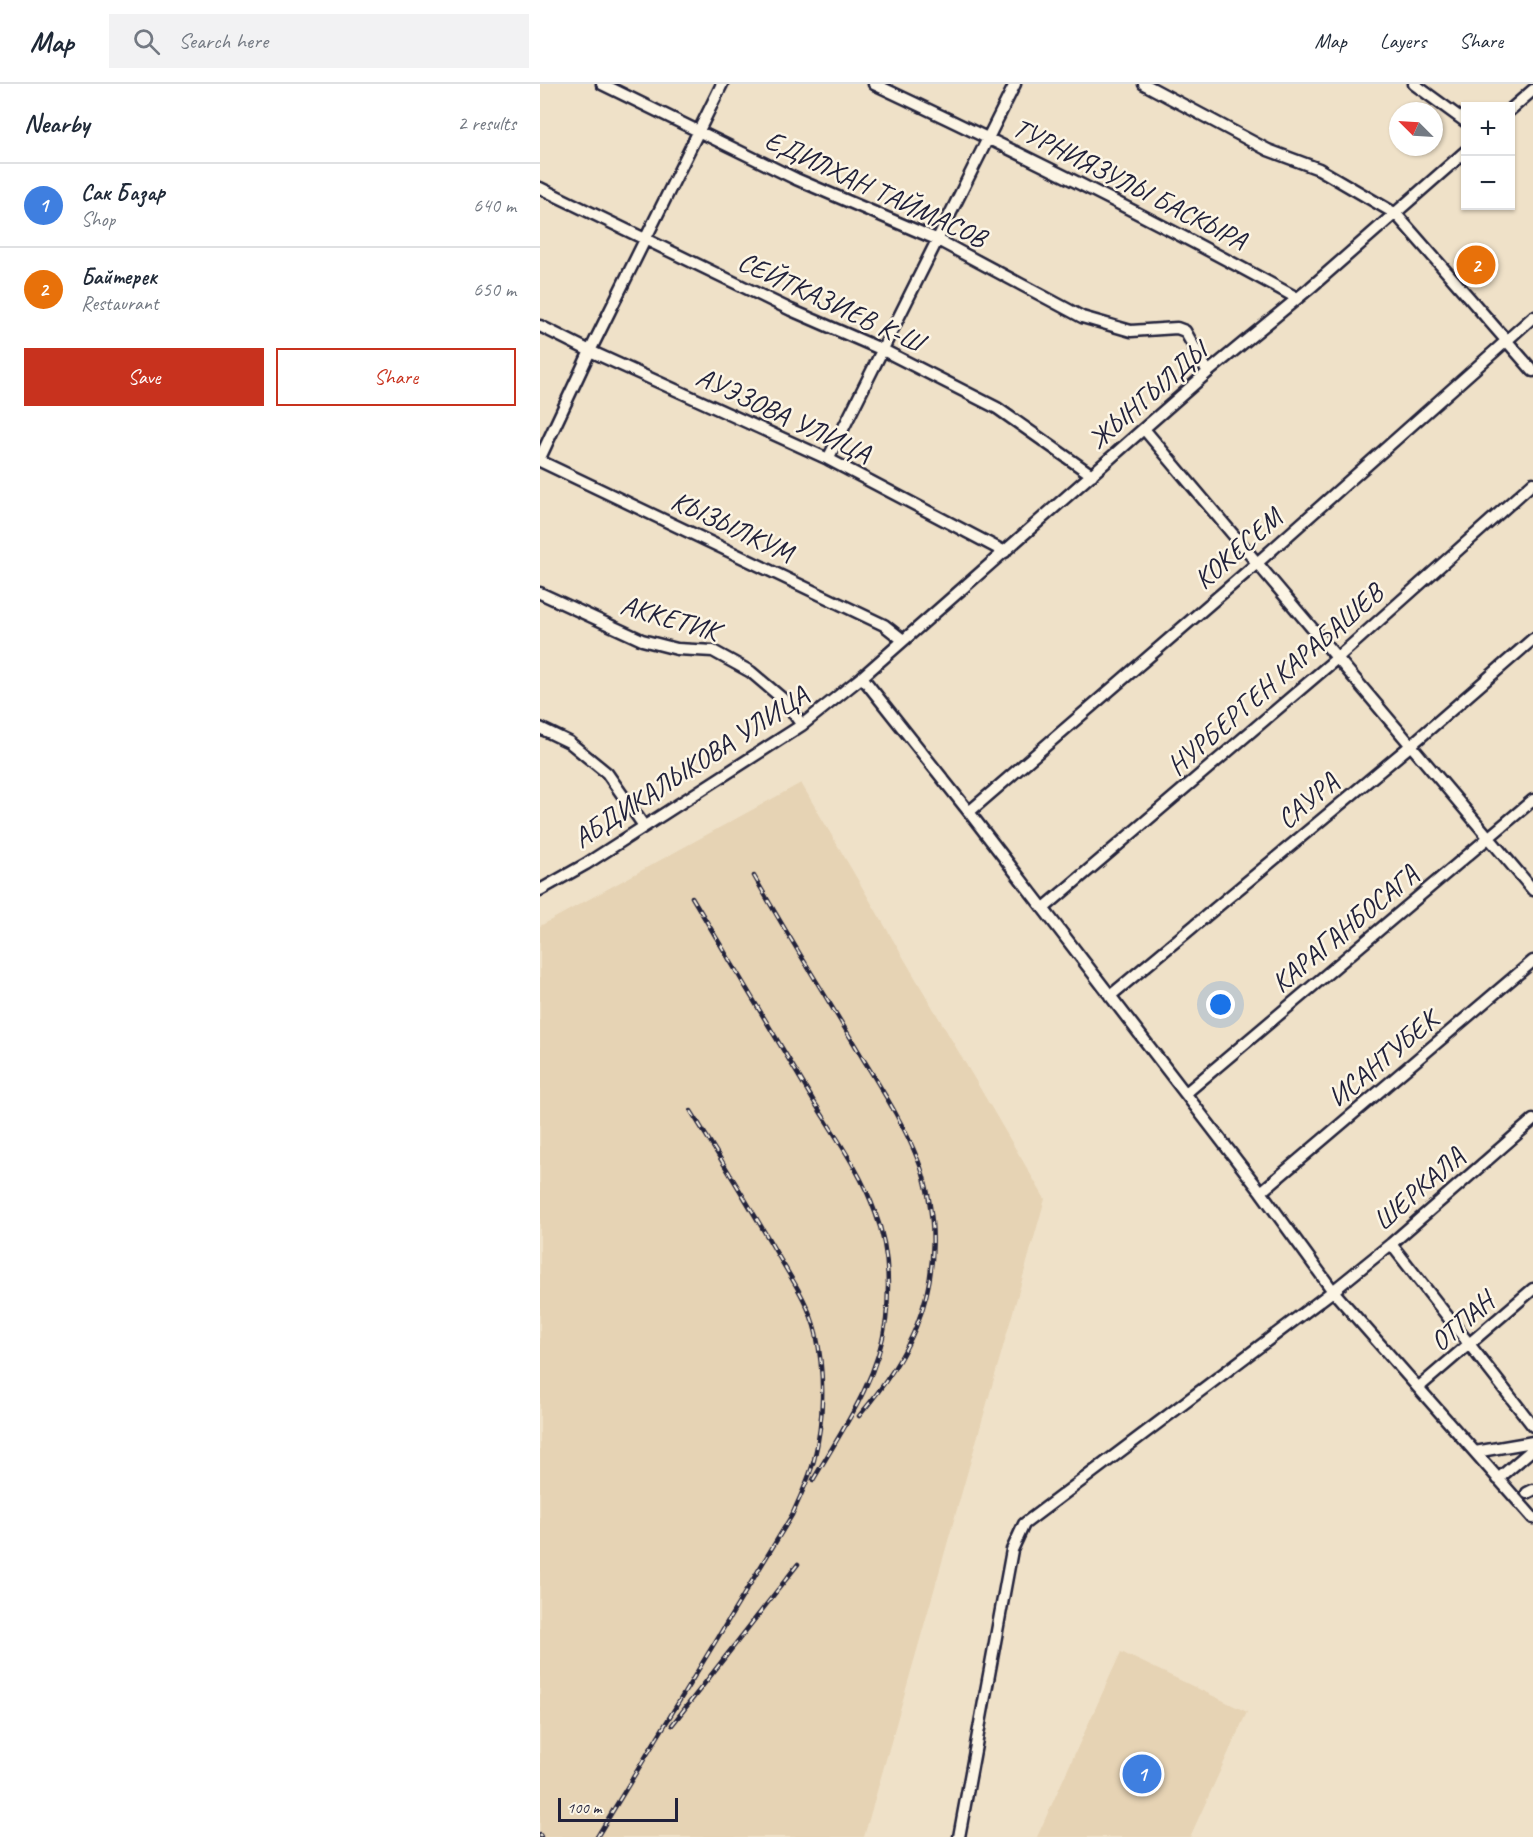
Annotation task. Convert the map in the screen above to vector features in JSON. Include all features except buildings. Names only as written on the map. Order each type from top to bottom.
[{"type":"street","name":"ЕДИЛХАН ТАЙМАСОВ","points":[[602,84],[796,179],[936,239],[1082,317],[1131,331],[1177,328],[1185,332],[1208,372]]},
{"type":"street","points":[[540,459],[590,351],[723,84]]},
{"type":"street","name":"ТУРНИЯЗУЛЫ БАСКЫРА","points":[[874,84],[989,138],[1226,258],[1297,297]]},
{"type":"street","points":[[828,459],[1015,84]]},
{"type":"street","points":[[1144,84],[1268,150],[1319,169],[1396,214],[1533,371]]},
{"type":"street","points":[[1414,84],[1461,118]]},
{"type":"street","points":[[1515,106],[1533,90]]},
{"type":"street","name":"ЖЫНГЫЛДЫ","points":[[862,677],[1208,372],[1396,214],[1461,156]]},
{"type":"street","name":"СЕЙТКАЗИЕВ К-Ш","points":[[540,188],[791,310],[883,350],[997,408],[1092,475]]},
{"type":"street","name":"КОКЕСЕМ","points":[[969,812],[1256,564],[1533,317]]},
{"type":"street","name":"АУЭЗОВА УЛИЦА","points":[[540,326],[828,459],[1005,552]]},
{"type":"street","points":[[1144,429],[1533,890]]},
{"type":"street","name":"КЫЗЫЛКУМ","points":[[540,459],[884,625],[903,640]]},
{"type":"street","name":"НУРБЕРГЕН КАРАБАШЕВ","points":[[1044,908],[1336,659],[1533,483]]},
{"type":"street","name":"АККЕТИК","points":[[540,593],[642,640],[677,649],[712,651],[752,672],[784,700],[802,725]]},
{"type":"street","name":"САУРА","points":[[1110,996],[1410,746],[1533,639]]},
{"type":"street","points":[[862,677],[1044,908],[1261,1192],[1333,1291],[1533,1518]]},
{"type":"street","name":"АБДИКАЛЫКОВА УЛИЦА","points":[[540,890],[802,725],[862,677]]},
{"type":"street","points":[[540,728],[569,742],[607,773],[644,826]]},
{"type":"street","name":"КАРАГАНБОСАГА","points":[[1186,1094],[1533,800]]},
{"type":"street","name":"ИСАНТУБЕК","points":[[1261,1192],[1533,961]]},
{"type":"street","name":"ШЕРКАЛА","points":[[959,1837],[1012,1550],[1024,1524],[1333,1291],[1391,1244],[1533,1120]]},
{"type":"street","points":[[1391,1244],[1533,1426]]},
{"type":"street","name":"ОТПАН","points":[[1419,1388],[1533,1289]]},
{"type":"street","points":[[1475,1452],[1533,1442]]},
{"type":"street","points":[[1498,1479],[1533,1449]]},
{"type":"shaded area","points":[[801,783],[1045,1199],[864,1837],[540,1837],[540,926]]},
{"type":"shaded area","points":[[1121,1652],[1247,1712],[1190,1837],[1037,1837]]},
{"type":"railway","points":[[754,876],[898,1118],[918,1160],[927,1191],[932,1222],[933,1250],[924,1302],[905,1350],[892,1372],[859,1416]]},
{"type":"railway","points":[[692,897],[855,1168],[869,1197],[883,1238],[888,1293],[882,1342],[858,1403],[813,1480]]},
{"type":"railway","points":[[597,1837],[792,1515],[812,1467],[820,1429],[821,1365],[816,1333],[809,1311],[691,1111]]},
{"type":"railway","points":[[672,1725],[798,1564]]},
{"type":"place","name":"Байтерек","points":[[1476,265]]},
{"type":"place","name":"Сак Базар","points":[[1142,1774]]}]
